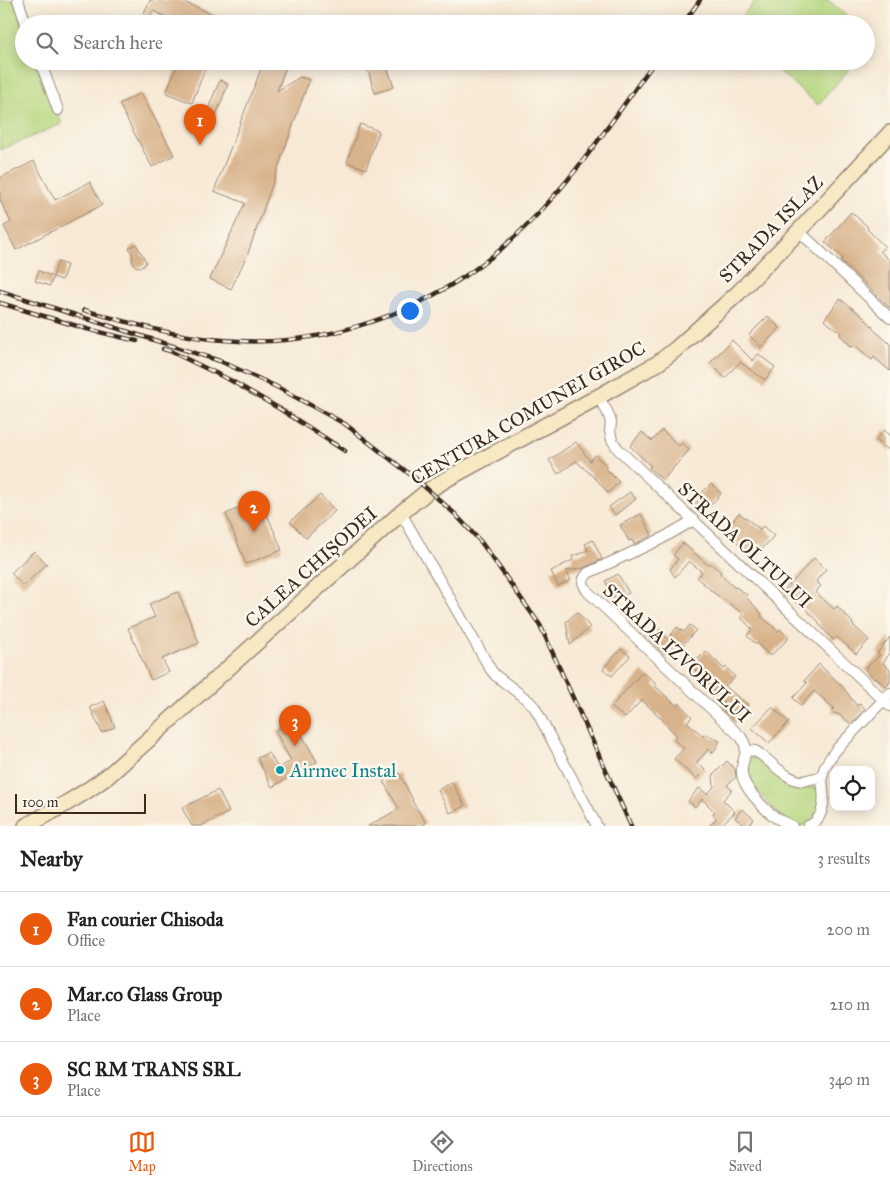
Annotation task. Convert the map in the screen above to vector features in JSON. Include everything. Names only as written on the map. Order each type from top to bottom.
[{"type":"main road","name":"STRADA ISLAZ","points":[[676,349],[738,294],[890,133]]},
{"type":"main road","name":"CENTURA COMUNEI GIROC","points":[[401,513],[428,490],[598,397],[658,362],[676,349]]},
{"type":"main road","name":"CALEA CHIȘODEI","points":[[26,826],[74,800],[109,775],[401,513]]},
{"type":"street","points":[[18,0],[23,15]]},
{"type":"street","points":[[43,70],[58,110]]},
{"type":"street","points":[[799,231],[890,318]]},
{"type":"street","name":"STRADA OLTULUI","points":[[598,397],[607,411],[611,422],[612,440],[618,448],[888,699]]},
{"type":"street","name":"CALEA CHIȘODEI","points":[[401,513],[491,670],[535,708],[597,826]]},
{"type":"street","name":"STRADA IZVORULUI","points":[[694,520],[661,539],[588,573],[583,578],[583,584],[588,592],[741,737],[745,743],[746,750],[742,766],[742,775],[746,784],[757,801],[774,816],[792,826]]},
{"type":"street","points":[[808,826],[818,819],[824,803],[822,777],[824,769],[836,750],[888,699]]},
{"type":"street","points":[[746,750],[760,754],[790,778],[803,781],[822,777]]},
{"type":"green space","points":[[0,0],[13,0],[19,15],[15,15],[15,70],[41,70],[62,124],[0,150]]},
{"type":"green space","points":[[756,0],[828,0],[846,15],[743,15]]},
{"type":"green space","points":[[777,70],[848,70],[818,105]]},
{"type":"green space","points":[[753,758],[759,760],[792,785],[820,790],[820,809],[807,824],[799,826],[793,824],[770,806],[756,790],[748,777],[747,771],[747,761]]},
{"type":"building","points":[[150,0],[179,0],[215,15],[162,15],[153,11],[151,15],[143,15]]},
{"type":"building","points":[[175,70],[205,70],[192,103],[166,93]]},
{"type":"building","points":[[261,70],[285,70],[277,91],[300,77],[309,80],[248,253],[231,289],[210,279],[245,203],[214,191]]},
{"type":"building","points":[[368,70],[388,70],[394,87],[375,93]]},
{"type":"building","points":[[220,80],[228,84],[216,115],[207,111]]},
{"type":"building","points":[[141,93],[174,155],[152,167],[119,104]]},
{"type":"building","points":[[360,124],[379,131],[366,169],[347,162]]},
{"type":"building","points":[[34,161],[55,200],[90,182],[102,205],[16,250],[4,226],[11,222],[0,200],[0,178]]},
{"type":"building","points":[[851,212],[868,227],[867,229],[885,247],[880,251],[890,261],[890,308],[841,260],[843,258],[825,242]]},
{"type":"building","points":[[136,244],[146,261],[144,266],[135,266],[132,262],[133,255],[129,248]]},
{"type":"building","points":[[58,262],[67,265],[62,280],[53,277]]},
{"type":"building","points":[[39,271],[53,277],[50,286],[35,281]]},
{"type":"building","points":[[840,299],[860,314],[890,344],[890,371],[874,357],[872,360],[855,345],[852,347],[840,335],[841,333],[824,320]]},
{"type":"building","points":[[768,316],[780,328],[761,347],[749,335]]},
{"type":"building","points":[[732,340],[753,361],[758,354],[775,367],[765,380],[740,362],[725,378],[710,363]]},
{"type":"building","points":[[662,430],[679,446],[682,443],[689,450],[663,480],[649,468],[651,466],[630,446],[642,432],[652,441]]},
{"type":"building","points":[[884,430],[890,435],[890,451],[876,440]]},
{"type":"building","points":[[576,442],[590,461],[595,455],[607,466],[605,468],[619,482],[608,493],[576,461],[558,474],[549,460]]},
{"type":"building","points":[[711,484],[721,494],[701,515],[690,504]]},
{"type":"building","points":[[630,492],[636,499],[615,515],[609,507]]},
{"type":"building","points":[[320,495],[335,511],[306,538],[290,522]]},
{"type":"building","points":[[260,498],[282,550],[246,564],[226,514]]},
{"type":"building","points":[[739,513],[760,529],[763,526],[774,536],[753,559],[743,547],[724,532]]},
{"type":"building","points":[[641,514],[652,535],[634,544],[632,540],[629,541],[620,525]]},
{"type":"building","points":[[593,540],[602,559],[584,568],[566,571],[571,580],[558,586],[551,571],[573,560],[572,556],[588,550],[585,544]]},
{"type":"building","points":[[683,543],[708,565],[710,563],[721,572],[720,574],[735,588],[747,595],[746,597],[762,614],[761,616],[778,631],[780,629],[789,638],[770,656],[747,636],[752,629],[740,617],[744,614],[711,591],[697,578],[702,572],[689,561],[675,577],[670,569],[678,559],[673,555]]},
{"type":"building","points":[[34,551],[47,564],[23,586],[11,573]]},
{"type":"building","points":[[814,558],[826,569],[816,581],[821,586],[815,592],[834,609],[837,606],[869,640],[856,654],[837,637],[833,640],[819,622],[783,592]]},
{"type":"building","points":[[618,574],[629,593],[616,600],[605,581]]},
{"type":"building","points":[[178,592],[199,643],[162,659],[169,672],[151,680],[128,628],[155,617],[149,604]]},
{"type":"building","points":[[577,612],[590,627],[570,645],[566,622]]},
{"type":"building","points":[[690,625],[696,630],[677,652],[670,646],[664,654],[646,637],[655,627],[668,639],[677,627],[684,632]]},
{"type":"building","points":[[890,637],[890,653],[883,663],[890,670],[890,682],[886,687],[875,677],[874,679],[865,669],[880,655],[877,653]]},
{"type":"building","points":[[621,649],[630,656],[612,676],[603,669]]},
{"type":"building","points":[[706,651],[735,677],[725,686],[748,705],[735,721],[719,707],[724,702],[691,666]]},
{"type":"building","points":[[819,664],[842,686],[857,706],[860,703],[865,709],[851,724],[840,715],[831,712],[834,708],[814,691],[801,706],[793,698],[807,683],[804,681]]},
{"type":"building","points":[[642,672],[656,683],[654,685],[677,706],[679,703],[692,717],[687,722],[703,736],[706,734],[720,741],[713,753],[709,749],[697,762],[705,770],[696,779],[674,759],[684,748],[674,740],[677,736],[642,700],[625,718],[611,707]]},
{"type":"building","points":[[104,701],[115,727],[102,733],[90,707]]},
{"type":"building","points":[[772,707],[789,722],[769,743],[752,728]]},
{"type":"building","points":[[294,721],[317,762],[272,787],[257,758],[269,753],[278,768],[291,761],[275,731]]},
{"type":"building","points":[[727,761],[735,769],[736,777],[727,785],[732,790],[723,800],[735,812],[720,826],[709,826],[716,819],[713,813],[715,812],[702,799],[695,807],[688,801],[699,788],[707,794],[714,787],[713,775]]},
{"type":"building","points":[[399,773],[412,801],[426,823],[421,826],[368,826],[399,809],[383,781]]},
{"type":"building","points":[[452,782],[465,806],[450,813],[438,790]]},
{"type":"building","points":[[218,790],[229,812],[201,826],[192,826],[182,808]]},
{"type":"building","points":[[742,809],[754,819],[748,826],[745,826],[735,818]]},
{"type":"railway","points":[[689,15],[700,0]]},
{"type":"railway","points":[[84,310],[153,329],[188,336],[223,340],[265,341],[306,338],[347,329],[386,316],[424,300],[461,279],[494,255],[525,227],[577,168],[649,70]]},
{"type":"railway","points":[[0,291],[220,361],[277,387],[345,424],[416,479],[455,514],[481,542],[540,625],[631,826]]},
{"type":"railway","points":[[0,303],[87,329],[137,341]]},
{"type":"railway","points":[[163,349],[230,380],[280,409],[345,451]]},
{"type":"place","name":"Fan courier Chisoda","points":[[200,145]]},
{"type":"place","name":"Mar.co Glass Group","points":[[254,532]]},
{"type":"place","name":"SC RM TRANS SRL","points":[[295,746]]},
{"type":"place","name":"Airmec Instal","points":[[280,770]]}]
